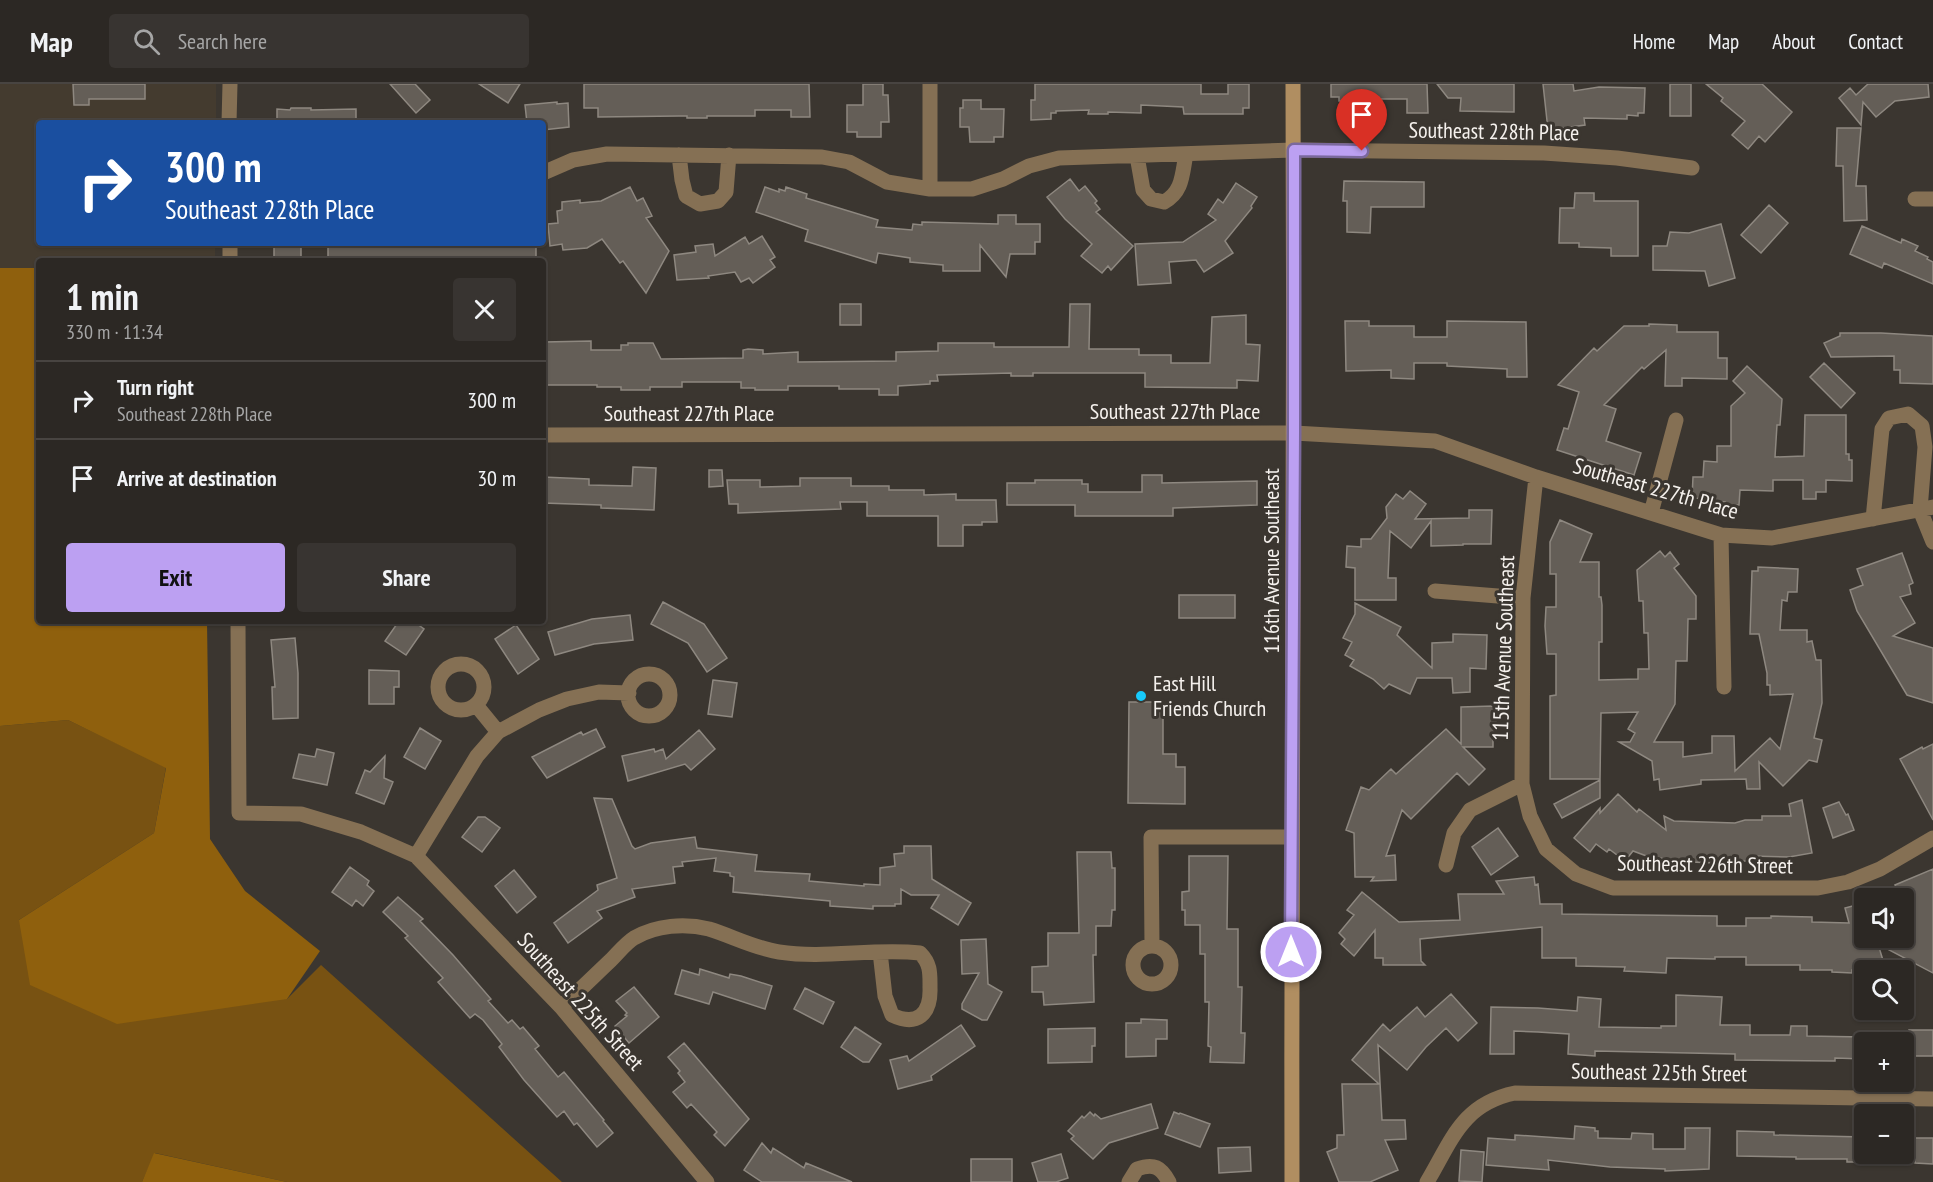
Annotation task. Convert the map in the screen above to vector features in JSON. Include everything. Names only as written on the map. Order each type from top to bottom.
[{"type":"main road","name":"116th Avenue Southeast","points":[[1292,1182],[1293,84]]},
{"type":"street","points":[[229,120],[230,84]]},
{"type":"street","points":[[930,84],[930,189]]},
{"type":"street","name":"Southeast 228th Place","points":[[546,172],[573,160],[607,154],[822,157],[849,162],[887,182],[930,189],[972,189],[1002,179],[1029,166],[1059,158],[1294,150],[1544,153],[1617,158],[1692,168]]},
{"type":"street","points":[[1137,156],[1143,189],[1151,199],[1164,202],[1173,197],[1180,183],[1186,154]]},
{"type":"street","points":[[679,155],[686,196],[700,204],[718,201],[726,192],[729,155]]},
{"type":"street","points":[[1915,199],[1933,199]]},
{"type":"street","points":[[1874,519],[1882,429],[1889,418],[1908,414],[1922,426],[1927,509],[1933,542]]},
{"type":"street","points":[[1651,513],[1676,420]]},
{"type":"street","name":"Southeast 227th Place","points":[[546,435],[1294,433],[1435,441],[1536,477],[1721,535],[1772,538],[1927,509]]},
{"type":"street","name":"115th Avenue Southeast","points":[[1522,784],[1523,598],[1536,477]]},
{"type":"street","points":[[1721,535],[1724,687]]},
{"type":"street","points":[[1435,591],[1523,598]]},
{"type":"street","points":[[238,624],[239,813],[301,814],[361,832],[417,856],[477,756],[498,732],[539,710],[567,699],[598,692],[628,693]]},
{"type":"street","points":[[476,705],[498,732]]},
{"type":"street","points":[[1446,865],[1454,833],[1470,810],[1522,784]]},
{"type":"street","name":"Southeast 226th Street","points":[[1522,784],[1530,816],[1546,849],[1576,874],[1613,888],[1818,888],[1848,882],[1880,869],[1933,838]]},
{"type":"street","points":[[1152,946],[1151,837],[1291,837]]},
{"type":"street","name":"Southeast 225th Street","points":[[417,856],[561,1007],[707,1182]]},
{"type":"street","points":[[561,1007],[633,939],[658,929],[686,925],[710,929],[777,951],[807,954],[880,952],[920,953],[930,967],[930,1000],[926,1011],[918,1018],[900,1019],[892,1015],[885,996],[880,952]]},
{"type":"street","name":"Southeast 225th Street","points":[[1427,1182],[1461,1125],[1474,1110],[1500,1096],[1515,1093],[1933,1099]]},
{"type":"street","points":[[1129,1182],[1137,1169],[1153,1165],[1159,1168],[1169,1182]]},
{"type":"shaded area","points":[[0,84],[216,84],[216,120],[36,120],[36,246],[215,246],[215,258],[36,258],[36,268],[0,268]]},
{"type":"shaded area","points":[[0,268],[36,268],[36,624],[207,624],[210,839],[245,891],[320,951],[287,999],[117,1024],[30,985],[19,920],[154,833],[166,768],[68,720],[0,726]]},
{"type":"shaded area","points":[[68,720],[166,767],[154,833],[19,920],[287,999],[321,965],[562,1182],[287,1182],[155,1153],[142,1182],[0,1182],[0,726]]},
{"type":"shaded area","points":[[154,1153],[287,1182],[142,1182]]},
{"type":"building","points":[[73,84],[145,84],[145,99],[89,99],[89,105],[74,105]]},
{"type":"building","points":[[390,84],[415,84],[430,100],[416,113]]},
{"type":"building","points":[[479,84],[520,84],[508,103]]},
{"type":"building","points":[[584,84],[809,84],[810,117],[791,117],[791,110],[755,110],[755,116],[598,117],[598,108],[584,108]]},
{"type":"building","points":[[863,84],[883,84],[883,95],[888,95],[889,122],[881,122],[881,137],[857,137],[857,132],[847,132],[847,105],[863,105]]},
{"type":"building","points":[[1035,84],[1201,84],[1201,94],[1228,94],[1228,84],[1249,84],[1249,108],[1243,108],[1243,114],[1184,114],[1183,107],[1141,105],[1141,113],[1088,114],[1089,110],[1056,111],[1056,113],[1051,113],[1051,119],[1031,120],[1031,100],[1035,100]]},
{"type":"building","points":[[1331,84],[1427,84],[1428,113],[1407,113],[1407,99],[1366,99],[1366,109],[1347,109],[1347,101],[1339,101],[1339,97],[1331,97]]},
{"type":"building","points":[[1437,84],[1514,84],[1514,112],[1460,111],[1461,98],[1448,98]]},
{"type":"building","points":[[1543,84],[1573,84],[1574,91],[1599,87],[1645,88],[1644,113],[1638,113],[1638,116],[1627,115],[1627,119],[1584,118],[1585,125],[1548,130]]},
{"type":"building","points":[[1670,84],[1691,84],[1691,116],[1670,116]]},
{"type":"building","points":[[1706,84],[1762,84],[1792,112],[1765,142],[1759,136],[1748,149],[1732,135],[1745,121],[1721,101],[1723,98]]},
{"type":"building","points":[[1868,84],[1928,84],[1929,97],[1895,101],[1876,117],[1863,102],[1861,125],[1839,98],[1850,88],[1856,95]]},
{"type":"building","points":[[963,100],[981,100],[981,109],[1004,109],[1003,137],[994,137],[994,142],[970,142],[969,127],[960,127],[960,108],[963,108]]},
{"type":"building","points":[[568,103],[569,127],[546,130],[546,120],[527,120],[525,105]]},
{"type":"building","points":[[291,108],[356,109],[356,120],[277,120],[277,109],[290,110]]},
{"type":"building","points":[[1837,128],[1861,128],[1856,186],[1866,186],[1867,220],[1844,221],[1843,166],[1836,166]]},
{"type":"building","points":[[1070,179],[1079,191],[1085,186],[1097,201],[1095,203],[1100,209],[1096,212],[1133,246],[1111,270],[1108,266],[1102,273],[1081,256],[1092,244],[1065,219],[1047,197]]},
{"type":"building","points":[[1344,181],[1424,182],[1424,207],[1371,207],[1370,233],[1347,232],[1347,201],[1343,201]]},
{"type":"building","points":[[1236,183],[1257,197],[1252,208],[1225,241],[1233,253],[1204,272],[1196,260],[1169,262],[1171,283],[1138,285],[1135,244],[1183,242],[1216,220],[1208,214],[1218,199],[1223,203]]},
{"type":"building","points":[[630,187],[637,201],[643,198],[652,216],[646,218],[669,251],[646,293],[623,261],[620,263],[602,239],[587,248],[563,250],[562,244],[550,246],[548,224],[558,223],[557,211],[562,210],[562,202],[601,201]]},
{"type":"building","points":[[765,187],[779,192],[779,189],[785,191],[786,187],[807,194],[806,198],[878,220],[876,227],[912,230],[913,224],[922,225],[922,222],[998,224],[998,215],[1016,215],[1016,224],[1040,224],[1040,242],[1035,242],[1035,254],[1010,254],[1006,277],[980,245],[980,271],[943,271],[943,265],[910,262],[910,258],[878,253],[876,263],[805,241],[808,230],[756,212]]},
{"type":"building","points":[[1575,193],[1594,193],[1594,201],[1638,201],[1638,256],[1611,256],[1611,248],[1579,247],[1579,243],[1559,243],[1560,208],[1574,208]]},
{"type":"building","points":[[1769,205],[1788,223],[1761,253],[1741,235]]},
{"type":"building","points":[[1721,224],[1735,278],[1709,286],[1705,271],[1653,270],[1653,246],[1667,246],[1670,232],[1689,233]]},
{"type":"building","points":[[1862,226],[1901,243],[1902,239],[1918,246],[1915,251],[1933,262],[1933,284],[1884,263],[1882,268],[1850,254]]},
{"type":"building","points":[[762,236],[775,257],[770,260],[775,267],[753,283],[749,278],[741,282],[735,272],[708,276],[709,278],[677,280],[674,255],[696,252],[695,246],[713,244],[715,256],[745,237],[749,244]]},
{"type":"building","points":[[274,246],[301,246],[301,258],[274,258]]},
{"type":"building","points":[[328,246],[536,246],[536,258],[328,257]]},
{"type":"building","points":[[840,304],[861,304],[861,325],[840,325]]},
{"type":"building","points":[[1070,304],[1090,304],[1089,349],[1139,349],[1139,355],[1171,355],[1171,363],[1210,363],[1212,317],[1246,315],[1246,344],[1260,345],[1258,381],[1237,380],[1237,388],[1145,387],[1145,373],[1033,373],[1033,376],[1011,376],[1011,373],[937,375],[938,381],[930,381],[930,384],[898,386],[898,395],[879,395],[879,389],[839,389],[839,386],[788,386],[788,390],[755,390],[755,388],[741,388],[741,382],[682,382],[682,387],[650,387],[650,390],[621,390],[621,387],[597,387],[597,385],[546,385],[546,342],[591,341],[591,350],[621,350],[621,345],[628,345],[628,343],[653,343],[661,359],[743,358],[743,350],[748,349],[763,350],[763,354],[798,352],[798,362],[896,361],[896,352],[938,351],[938,343],[994,343],[994,347],[1069,347]]},
{"type":"building","points":[[1345,321],[1369,321],[1369,326],[1414,326],[1414,337],[1447,337],[1447,321],[1526,322],[1527,377],[1507,377],[1507,369],[1447,366],[1447,363],[1414,363],[1414,379],[1391,378],[1391,370],[1346,371]]},
{"type":"building","points":[[1649,324],[1677,325],[1677,332],[1718,332],[1718,358],[1727,358],[1727,379],[1682,378],[1682,386],[1665,386],[1666,350],[1644,369],[1642,367],[1604,405],[1616,409],[1606,441],[1641,453],[1634,475],[1557,450],[1564,428],[1568,429],[1579,392],[1558,385],[1594,348],[1597,351],[1624,326],[1649,326]]},
{"type":"building","points":[[1840,333],[1933,336],[1933,384],[1900,383],[1900,370],[1894,370],[1894,356],[1831,357],[1824,343],[1840,336]]},
{"type":"building","points":[[1824,363],[1855,393],[1841,408],[1810,377]]},
{"type":"building","points":[[1747,366],[1782,399],[1780,425],[1777,425],[1775,457],[1804,456],[1805,415],[1846,415],[1846,454],[1849,454],[1849,460],[1852,460],[1852,481],[1826,480],[1826,492],[1816,492],[1816,499],[1803,499],[1803,480],[1773,480],[1773,491],[1740,490],[1739,505],[1725,505],[1725,502],[1711,501],[1711,499],[1692,498],[1693,477],[1703,477],[1704,461],[1717,462],[1717,446],[1731,446],[1731,406],[1745,393],[1733,381]]},
{"type":"building","points":[[633,467],[656,468],[654,510],[546,503],[546,477],[589,479],[589,485],[632,486]]},
{"type":"building","points":[[709,470],[722,470],[723,486],[709,487]]},
{"type":"building","points":[[1142,475],[1162,475],[1162,483],[1257,481],[1257,505],[1173,508],[1173,516],[1075,516],[1075,505],[1007,505],[1007,483],[1035,483],[1035,480],[1082,480],[1082,484],[1088,484],[1088,492],[1142,492]]},
{"type":"building","points":[[800,478],[851,478],[851,486],[889,486],[889,490],[924,490],[924,495],[956,494],[956,500],[996,500],[997,522],[963,525],[963,546],[938,546],[938,516],[867,516],[867,502],[840,502],[841,509],[738,513],[738,504],[729,504],[727,480],[760,480],[760,487],[800,486]]},
{"type":"building","points":[[1410,491],[1426,504],[1415,519],[1469,518],[1469,510],[1492,510],[1491,544],[1431,546],[1431,521],[1411,548],[1390,531],[1388,578],[1396,578],[1396,600],[1355,600],[1355,568],[1346,567],[1347,546],[1361,547],[1361,539],[1371,539],[1387,518],[1386,507],[1396,494],[1403,499]]},
{"type":"building","points":[[1560,520],[1592,534],[1580,562],[1599,562],[1602,642],[1599,642],[1599,680],[1638,679],[1638,669],[1649,669],[1648,633],[1644,633],[1643,601],[1639,601],[1637,570],[1660,551],[1665,557],[1670,552],[1679,564],[1674,568],[1696,596],[1696,619],[1688,619],[1687,661],[1676,661],[1675,704],[1654,742],[1683,742],[1683,757],[1712,753],[1712,736],[1734,736],[1735,771],[1770,738],[1780,749],[1793,694],[1770,695],[1759,634],[1750,634],[1752,571],[1758,571],[1758,567],[1798,569],[1797,592],[1788,592],[1787,601],[1782,600],[1780,630],[1807,630],[1807,642],[1812,641],[1816,660],[1821,660],[1822,703],[1814,738],[1822,740],[1817,762],[1809,760],[1783,786],[1759,762],[1760,789],[1747,789],[1746,779],[1701,780],[1701,784],[1660,790],[1659,779],[1654,780],[1652,761],[1619,742],[1630,742],[1635,733],[1628,729],[1638,712],[1601,713],[1600,779],[1550,779],[1550,696],[1556,695],[1556,654],[1547,654],[1545,626],[1546,607],[1556,607],[1556,574],[1550,574],[1550,542]]},
{"type":"building","points":[[1902,553],[1913,583],[1909,585],[1911,594],[1900,597],[1915,623],[1893,636],[1933,648],[1933,703],[1907,695],[1857,611],[1850,590],[1863,585],[1857,569]]},
{"type":"building","points":[[1179,595],[1235,595],[1235,618],[1179,618]]},
{"type":"building","points":[[663,602],[704,624],[727,658],[707,672],[688,643],[651,624]]},
{"type":"building","points":[[1355,603],[1401,627],[1397,635],[1432,668],[1432,643],[1453,642],[1453,634],[1487,635],[1486,669],[1470,668],[1470,692],[1453,693],[1452,678],[1417,678],[1410,694],[1389,684],[1384,689],[1373,679],[1350,666],[1354,660],[1345,655],[1352,642],[1343,638],[1355,614]]},
{"type":"building","points":[[630,615],[633,640],[594,644],[555,655],[548,632],[592,619]]},
{"type":"building","points":[[397,624],[417,624],[424,629],[406,655],[385,641]]},
{"type":"building","points":[[516,625],[539,659],[518,674],[495,639]]},
{"type":"building","points":[[295,638],[298,718],[273,719],[272,687],[275,687],[271,640]]},
{"type":"building","points":[[369,670],[399,671],[399,687],[394,687],[394,704],[369,704]]},
{"type":"building","points":[[713,680],[737,683],[732,717],[708,714]]},
{"type":"building","points":[[1129,702],[1163,702],[1163,754],[1176,754],[1176,767],[1185,767],[1185,804],[1128,803]]},
{"type":"building","points":[[1493,706],[1496,737],[1493,737],[1493,747],[1463,747],[1485,769],[1469,785],[1457,773],[1411,819],[1402,810],[1386,856],[1395,855],[1396,880],[1371,881],[1374,877],[1355,877],[1354,833],[1346,830],[1361,787],[1369,790],[1391,769],[1396,774],[1446,729],[1461,744],[1461,707]]},
{"type":"building","points":[[420,728],[441,741],[425,769],[404,757]]},
{"type":"building","points":[[596,729],[605,747],[547,778],[532,757],[581,732],[583,735]]},
{"type":"building","points":[[699,730],[715,749],[691,770],[685,764],[628,781],[622,756],[663,749],[666,759]]},
{"type":"building","points":[[1933,744],[1933,820],[1900,759],[1922,747],[1923,749]]},
{"type":"building","points":[[317,749],[334,753],[327,785],[293,778],[299,754],[315,757]]},
{"type":"building","points":[[385,756],[384,778],[393,782],[384,804],[356,793],[365,770],[370,772]]},
{"type":"building","points":[[1600,780],[1600,798],[1562,818],[1554,804]]},
{"type":"building","points":[[1618,794],[1637,812],[1639,809],[1666,830],[1664,816],[1674,821],[1735,823],[1745,820],[1762,820],[1762,816],[1791,816],[1789,804],[1802,800],[1812,853],[1789,857],[1751,856],[1751,861],[1714,863],[1668,861],[1661,858],[1660,861],[1633,851],[1625,861],[1609,849],[1607,852],[1596,844],[1590,852],[1574,838],[1600,808],[1600,813]]},
{"type":"building","points":[[594,798],[612,799],[635,849],[651,843],[695,837],[697,848],[757,855],[755,871],[810,874],[809,881],[864,886],[864,884],[880,885],[880,868],[895,866],[894,854],[904,853],[904,846],[931,846],[932,879],[971,903],[958,925],[931,908],[939,895],[911,895],[901,889],[901,904],[873,906],[873,909],[830,906],[830,901],[733,892],[734,877],[730,876],[730,873],[714,871],[716,858],[682,862],[683,866],[673,867],[675,883],[632,889],[635,897],[597,911],[602,918],[568,943],[554,923],[598,890],[597,885],[617,878]]},
{"type":"building","points":[[1839,802],[1846,815],[1848,814],[1854,830],[1833,838],[1823,808]]},
{"type":"building","points":[[478,817],[485,817],[500,828],[482,852],[462,837]]},
{"type":"building","points":[[1498,828],[1518,856],[1491,875],[1472,847]]},
{"type":"building","points":[[1077,852],[1111,852],[1112,868],[1115,868],[1115,910],[1112,910],[1111,926],[1096,926],[1096,955],[1093,955],[1094,1002],[1044,1005],[1043,992],[1032,992],[1032,967],[1048,966],[1048,933],[1079,933]]},
{"type":"building","points":[[1189,856],[1228,856],[1227,929],[1238,929],[1238,987],[1242,987],[1241,1033],[1245,1033],[1244,1063],[1210,1062],[1209,1002],[1205,1002],[1205,954],[1200,954],[1200,925],[1185,925],[1185,910],[1182,910],[1182,892],[1189,891]]},
{"type":"building","points":[[350,867],[369,881],[367,885],[374,891],[363,906],[356,900],[352,906],[332,892]]},
{"type":"building","points":[[1933,869],[1933,973],[1914,963],[1914,960],[1908,960],[1886,948],[1914,948],[1914,888],[1896,888],[1895,885]]},
{"type":"building","points":[[514,870],[536,897],[517,913],[495,886]]},
{"type":"building","points":[[1534,877],[1535,885],[1538,884],[1540,904],[1562,904],[1562,914],[1717,916],[1717,926],[1746,926],[1746,918],[1771,918],[1771,916],[1812,917],[1812,922],[1849,923],[1845,908],[1854,906],[1854,948],[1879,948],[1883,960],[1854,960],[1852,973],[1832,972],[1832,970],[1800,970],[1800,965],[1746,965],[1746,957],[1667,958],[1666,973],[1624,971],[1625,967],[1576,966],[1576,958],[1542,958],[1542,927],[1420,939],[1421,961],[1425,965],[1383,965],[1383,958],[1375,958],[1375,930],[1354,956],[1341,944],[1345,939],[1339,933],[1354,915],[1347,910],[1362,892],[1399,922],[1460,920],[1458,894],[1504,894],[1496,881]]},
{"type":"building","points":[[398,897],[423,919],[420,921],[491,999],[488,1001],[508,1023],[512,1020],[520,1029],[523,1027],[539,1046],[535,1049],[558,1077],[564,1072],[604,1120],[613,1133],[597,1147],[577,1123],[574,1125],[564,1111],[557,1117],[524,1080],[499,1047],[502,1044],[483,1020],[475,1014],[470,1018],[438,982],[443,978],[405,938],[408,936],[383,912]]},
{"type":"building","points":[[986,939],[988,984],[1002,992],[987,1020],[982,1020],[962,1009],[962,1004],[979,973],[962,974],[961,940]]},
{"type":"building","points":[[700,969],[729,978],[730,974],[741,976],[772,986],[765,1009],[713,992],[709,1004],[675,994],[682,970],[699,975]]},
{"type":"building","points":[[634,987],[659,1017],[629,1043],[615,1026],[627,1016],[616,1001]]},
{"type":"building","points":[[805,988],[834,1002],[823,1024],[794,1009]]},
{"type":"building","points":[[1451,994],[1477,1023],[1458,1041],[1446,1028],[1407,1070],[1378,1045],[1382,1120],[1405,1120],[1406,1139],[1385,1140],[1398,1170],[1370,1182],[1339,1182],[1327,1152],[1337,1148],[1337,1135],[1344,1135],[1342,1084],[1379,1084],[1352,1060],[1383,1024],[1390,1031],[1417,1007],[1425,1017]]},
{"type":"building","points":[[1676,995],[1722,997],[1720,1025],[1750,1025],[1750,1035],[1790,1035],[1791,1026],[1807,1026],[1807,1036],[1854,1037],[1854,1059],[1835,1058],[1835,1061],[1735,1060],[1735,1054],[1595,1051],[1595,1056],[1568,1054],[1569,1034],[1514,1031],[1514,1054],[1490,1054],[1491,1007],[1577,1011],[1578,997],[1601,999],[1599,1027],[1661,1028],[1661,1026],[1676,1026]]},
{"type":"building","points":[[1141,1019],[1167,1020],[1167,1039],[1156,1039],[1156,1056],[1126,1057],[1126,1023],[1141,1023]]},
{"type":"building","points":[[961,1025],[975,1046],[931,1076],[932,1080],[898,1089],[890,1060],[907,1056],[909,1061]]},
{"type":"building","points":[[855,1027],[881,1044],[869,1062],[863,1062],[841,1047]]},
{"type":"building","points":[[1095,1028],[1092,1062],[1048,1063],[1048,1029]]},
{"type":"building","points":[[1909,1030],[1933,1030],[1933,1056],[1914,1056],[1914,1032],[1909,1032]]},
{"type":"building","points":[[684,1043],[749,1119],[725,1146],[714,1135],[717,1132],[691,1104],[687,1108],[673,1092],[685,1082],[678,1073],[680,1071],[668,1057]]},
{"type":"building","points":[[1151,1104],[1158,1128],[1109,1143],[1093,1159],[1071,1139],[1074,1136],[1068,1131],[1082,1116],[1084,1118],[1090,1112],[1101,1119]]},
{"type":"building","points":[[1174,1112],[1210,1124],[1200,1147],[1165,1134]]},
{"type":"building","points":[[1575,1126],[1595,1128],[1595,1131],[1598,1131],[1598,1138],[1631,1139],[1632,1133],[1653,1134],[1653,1149],[1685,1149],[1685,1128],[1710,1128],[1709,1169],[1665,1171],[1665,1169],[1610,1167],[1548,1160],[1549,1170],[1486,1165],[1488,1138],[1515,1140],[1515,1135],[1574,1139]]},
{"type":"building","points":[[1737,1131],[1774,1132],[1774,1135],[1854,1137],[1854,1162],[1847,1162],[1847,1159],[1737,1156]]},
{"type":"building","points":[[1915,1138],[1933,1138],[1933,1164],[1915,1163]]},
{"type":"building","points":[[762,1143],[771,1153],[773,1148],[804,1168],[806,1163],[852,1182],[762,1182],[744,1170]]},
{"type":"building","points":[[1250,1147],[1251,1171],[1219,1173],[1218,1148]]},
{"type":"building","points":[[1461,1150],[1484,1152],[1482,1182],[1459,1181]]},
{"type":"building","points":[[1061,1154],[1068,1178],[1056,1182],[1038,1182],[1032,1163]]},
{"type":"building","points":[[971,1159],[1012,1159],[1012,1182],[971,1182]]},
{"type":"place","name":"East Hill Friends Church","points":[[1141,696]]},
{"type":"route","points":[[1291,952],[1294,150],[1362,151]]}]
